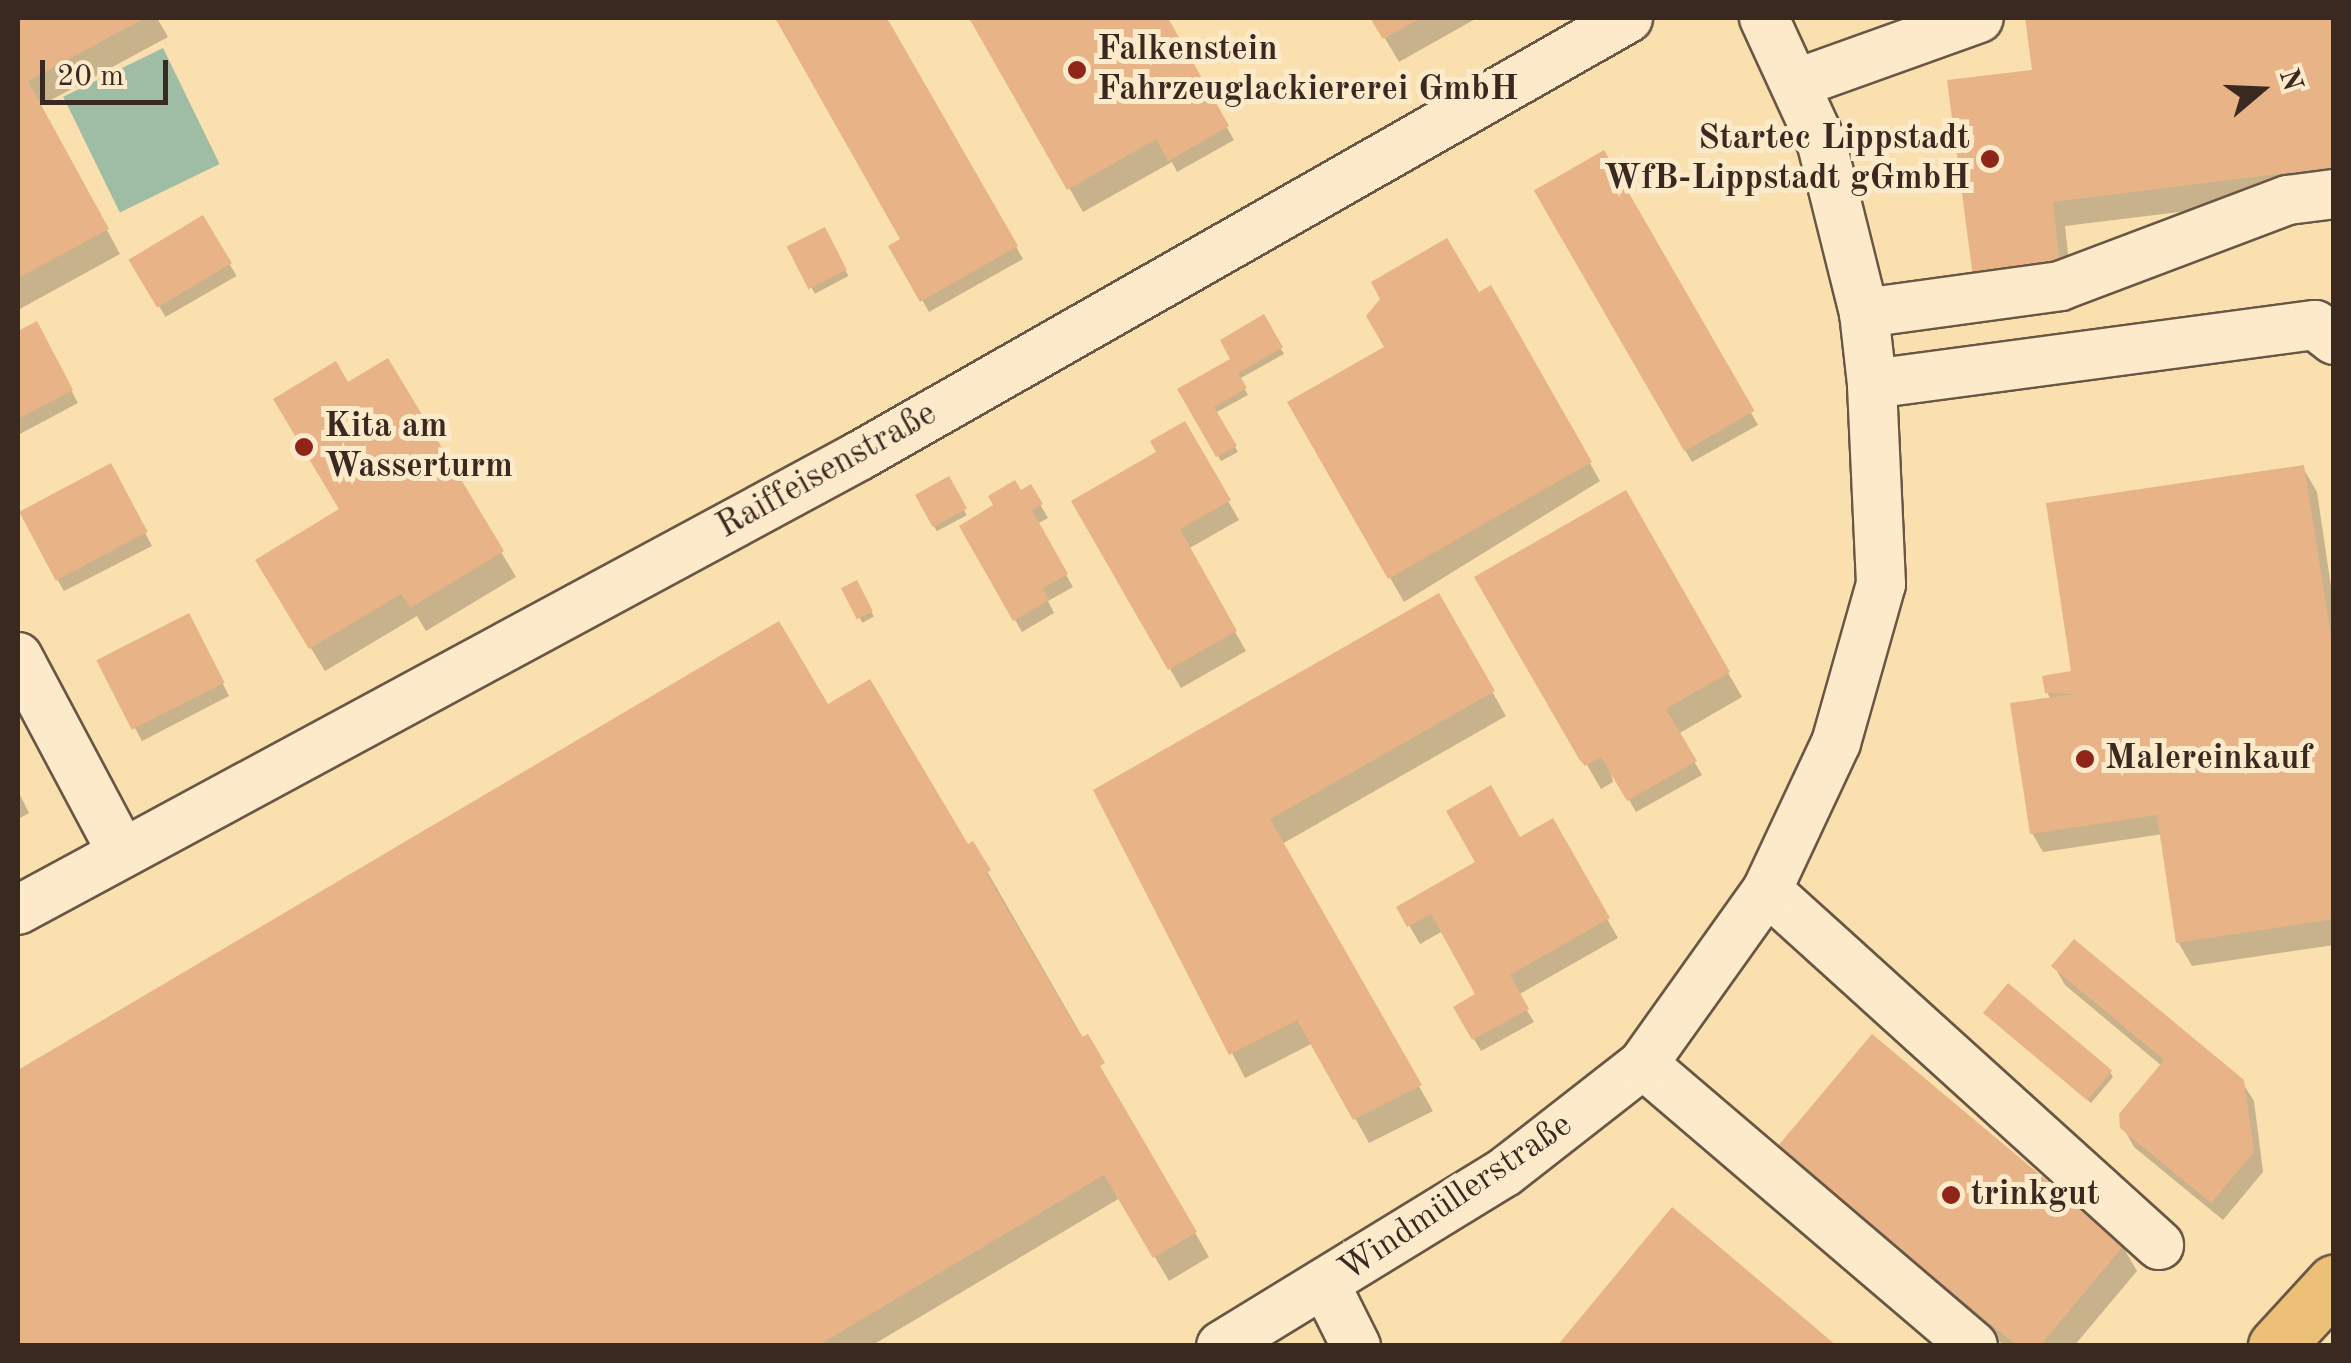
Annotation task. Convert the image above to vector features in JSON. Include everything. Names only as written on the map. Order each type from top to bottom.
[{"type":"main road","points":[[2276,1346],[2334,1283]]},
{"type":"street","name":"Raiffeisenstraße","points":[[18,910],[859,456],[1628,18]]},
{"type":"street","name":"Windmüllerstraße","points":[[1356,1346],[1314,1293],[1505,1172],[1643,1064],[1767,890],[1836,743],[1881,584],[1872,384],[1864,314],[1822,144],[1764,18]]},
{"type":"street","points":[[1795,84],[1979,18]]},
{"type":"street","points":[[1864,314],[2060,286],[2288,200],[2334,194]]},
{"type":"street","points":[[1872,384],[2316,326],[2334,340]]},
{"type":"street","points":[[18,657],[122,853]]},
{"type":"street","points":[[1767,890],[2158,1245]]},
{"type":"street","points":[[1643,1064],[1973,1346]]},
{"type":"street","points":[[1221,1346],[1314,1293]]},
{"type":"shaded area","points":[[163,48],[220,164],[120,213],[63,97]]},
{"type":"building","points":[[18,18],[145,18],[28,81],[109,229],[18,278]]},
{"type":"building","points":[[775,18],[887,18],[1018,246],[920,302],[888,246],[900,239]]},
{"type":"building","name":"Falkenstein Fahrzeuglackiererei GmbH","points":[[969,18],[1168,18],[1229,126],[1168,161],[1156,139],[1067,190]]},
{"type":"building","points":[[1370,18],[1421,18],[1383,39]]},
{"type":"building","points":[[2025,18],[2334,18],[2334,167],[2053,202],[2060,266],[1973,277],[1947,80],[2032,70]]},
{"type":"building","points":[[1604,150],[1754,411],[1684,451],[1534,190]]},
{"type":"building","points":[[203,215],[232,263],[157,308],[128,260]]},
{"type":"building","points":[[825,227],[847,270],[808,289],[787,247]]},
{"type":"building","points":[[1447,238],[1479,292],[1491,285],[1592,462],[1388,579],[1287,402],[1384,347],[1366,316],[1380,299],[1371,282]]},
{"type":"building","points":[[1264,314],[1283,347],[1238,373],[1247,388],[1214,407],[1237,446],[1216,457],[1177,389],[1230,359],[1220,340]]},
{"type":"building","points":[[37,321],[73,390],[18,419],[18,331]]},
{"type":"building","name":"Kita am Wasserturm","points":[[388,358],[504,551],[410,608],[401,594],[309,649],[255,560],[339,509],[273,399],[336,361],[348,382]]},
{"type":"building","points":[[1185,421],[1231,500],[1180,529],[1237,631],[1168,670],[1071,501],[1156,452],[1150,441]]},
{"type":"building","points":[[111,463],[148,532],[56,581],[19,512]]},
{"type":"building","points":[[2304,465],[2334,655],[2334,919],[2176,943],[2157,815],[2030,834],[2010,703],[2074,694],[2045,693],[2042,676],[2071,671],[2046,503]]},
{"type":"building","points":[[949,476],[967,508],[933,527],[915,495]]},
{"type":"building","points":[[1015,480],[1021,490],[1031,484],[1043,504],[1032,510],[1068,574],[1043,588],[1049,600],[1013,621],[959,526],[993,505],[988,496]]},
{"type":"building","points":[[1626,490],[1730,672],[1666,709],[1697,761],[1627,801],[1601,757],[1585,766],[1579,759],[1474,577]]},
{"type":"building","points":[[857,580],[873,611],[857,619],[841,588]]},
{"type":"building","points":[[1439,593],[1495,691],[1270,819],[1422,1085],[1353,1120],[1297,1020],[1229,1055],[1093,790]]},
{"type":"building","points":[[189,613],[224,682],[132,730],[96,660]]},
{"type":"building","points":[[779,621],[828,704],[870,679],[968,844],[973,841],[991,870],[986,873],[1082,1037],[1088,1034],[1105,1063],[1100,1066],[1197,1232],[1153,1258],[1104,1175],[817,1346],[18,1346],[18,1070]]},
{"type":"building","points":[[1491,785],[1520,837],[1553,818],[1610,918],[1510,975],[1529,1009],[1472,1040],[1453,1007],[1475,994],[1431,914],[1407,927],[1396,907],[1475,862],[1446,811]]},
{"type":"building","points":[[2074,939],[2244,1080],[2254,1152],[2211,1203],[2120,1128],[2119,1114],[2164,1060],[2051,966]]},
{"type":"building","points":[[2008,983],[2112,1070],[2087,1100],[1983,1013]]},
{"type":"building","name":"trinkgut","points":[[1872,1034],[2124,1245],[2040,1346],[2017,1346],[1778,1146]]},
{"type":"building","points":[[1672,1207],[1837,1346],[1557,1346]]},
{"type":"place","name":"Falkenstein Fahrzeuglackiererei GmbH","points":[[1077,70]]},
{"type":"place","name":"Startec Lippstadt WfB-Lippstadt gGmbH","points":[[1990,159]]},
{"type":"place","name":"Kita am Wasserturm","points":[[304,447]]},
{"type":"place","name":"Malereinkauf","points":[[2085,759]]},
{"type":"place","name":"trinkgut","points":[[1951,1195]]}]
